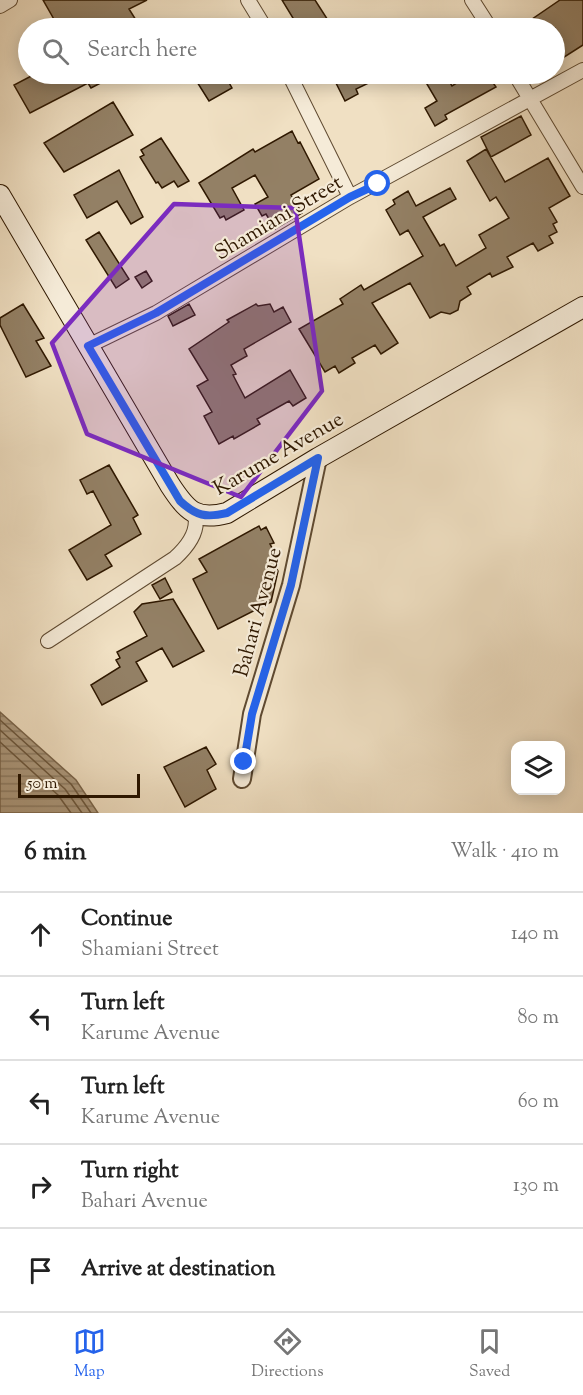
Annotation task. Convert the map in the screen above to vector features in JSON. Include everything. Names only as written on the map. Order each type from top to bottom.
[{"type":"main road","name":"Karume Avenue","points":[[2,203],[180,501],[195,514],[211,517],[227,513],[318,458],[583,307]]},
{"type":"street","points":[[0,6],[10,0]]},
{"type":"street","points":[[248,0],[259,18]]},
{"type":"street","points":[[472,0],[484,18]]},
{"type":"street","name":"Shamiani Street","points":[[565,80],[583,70]]},
{"type":"street","points":[[294,84],[350,197]]},
{"type":"street","points":[[521,84],[583,188]]},
{"type":"street","name":"Shamiani Street","points":[[88,346],[156,313],[350,197],[558,84]]},
{"type":"street","name":"Bahari Avenue","points":[[242,779],[252,714],[291,585],[318,458]]},
{"type":"street","points":[[48,641],[175,558],[185,549],[191,538],[197,523],[195,514]]},
{"type":"highlighted area","points":[[174,204],[295,208],[322,391],[241,497],[87,434],[52,343]]},
{"type":"water","points":[[0,712],[76,780],[98,813],[0,813]]},
{"type":"building","points":[[43,0],[147,0],[129,9],[135,18],[53,18]]},
{"type":"building","points":[[282,0],[315,0],[327,18],[293,18]]},
{"type":"building","points":[[560,0],[583,0],[583,45],[565,57],[565,18],[534,18]]},
{"type":"building","points":[[18,83],[86,84],[30,113],[14,85]]},
{"type":"building","points":[[198,84],[230,84],[232,88],[209,101]]},
{"type":"building","points":[[336,84],[366,84],[356,89],[358,94],[345,101]]},
{"type":"building","points":[[427,84],[451,84],[452,86],[455,84],[494,84],[496,87],[445,115],[447,119],[435,126],[425,108],[437,101]]},
{"type":"building","points":[[113,102],[133,135],[64,172],[44,143]]},
{"type":"building","points":[[521,116],[531,135],[491,157],[481,137]]},
{"type":"building","points":[[292,131],[319,179],[291,195],[302,213],[275,229],[266,214],[262,216],[255,204],[268,197],[255,175],[232,188],[244,210],[226,220],[224,216],[220,218],[199,183],[253,149],[255,152]]},
{"type":"building","points":[[161,138],[189,181],[178,187],[174,181],[162,188],[158,182],[156,183],[140,157],[144,155],[141,150]]},
{"type":"building","points":[[486,149],[505,182],[548,158],[570,196],[549,208],[557,222],[553,224],[557,232],[549,236],[553,243],[538,251],[533,243],[507,257],[513,267],[492,277],[490,273],[467,287],[471,294],[460,301],[458,310],[450,314],[441,312],[430,318],[410,283],[372,303],[398,343],[381,354],[375,345],[352,358],[355,363],[339,373],[335,366],[325,372],[299,329],[343,304],[340,299],[361,285],[364,290],[423,256],[408,230],[400,235],[386,210],[395,204],[393,200],[408,191],[416,206],[450,188],[456,199],[423,217],[440,246],[444,244],[456,266],[486,248],[479,235],[509,218],[496,197],[490,201],[467,161]]},
{"type":"building","points":[[119,170],[143,217],[131,224],[117,201],[87,218],[74,195]]},
{"type":"building","points":[[99,232],[129,279],[116,288],[86,240]]},
{"type":"building","points":[[146,271],[152,281],[142,288],[135,277]]},
{"type":"building","points":[[23,304],[44,338],[36,341],[51,366],[26,377],[0,325],[0,318]]},
{"type":"building","points":[[189,304],[195,315],[173,326],[168,316]]},
{"type":"building","points":[[256,304],[258,306],[270,304],[274,312],[283,307],[291,322],[244,349],[247,356],[231,365],[236,374],[233,375],[245,398],[290,370],[306,398],[293,406],[289,401],[257,419],[260,424],[234,439],[233,436],[219,444],[204,416],[212,412],[197,386],[208,380],[189,349],[229,322],[227,320]]},
{"type":"building","points":[[109,465],[138,515],[133,518],[141,534],[105,555],[112,566],[87,580],[69,550],[111,525],[93,491],[87,494],[80,480]]},
{"type":"building","points":[[259,526],[261,530],[266,527],[274,543],[270,544],[277,557],[272,560],[278,571],[271,602],[218,629],[193,579],[207,572],[199,559]]},
{"type":"building","points":[[165,578],[172,592],[160,599],[152,585]]},
{"type":"building","points":[[173,599],[204,651],[173,667],[162,648],[136,662],[147,681],[102,705],[91,685],[120,667],[116,660],[120,658],[117,652],[147,636],[134,612],[142,604]]},
{"type":"building","points":[[206,747],[216,764],[207,770],[216,789],[185,807],[164,767]]},
{"type":"route","points":[[244,762],[252,714],[291,585],[318,458],[227,513],[211,517],[195,514],[180,501],[88,346],[156,313],[350,197],[378,184]]}]
